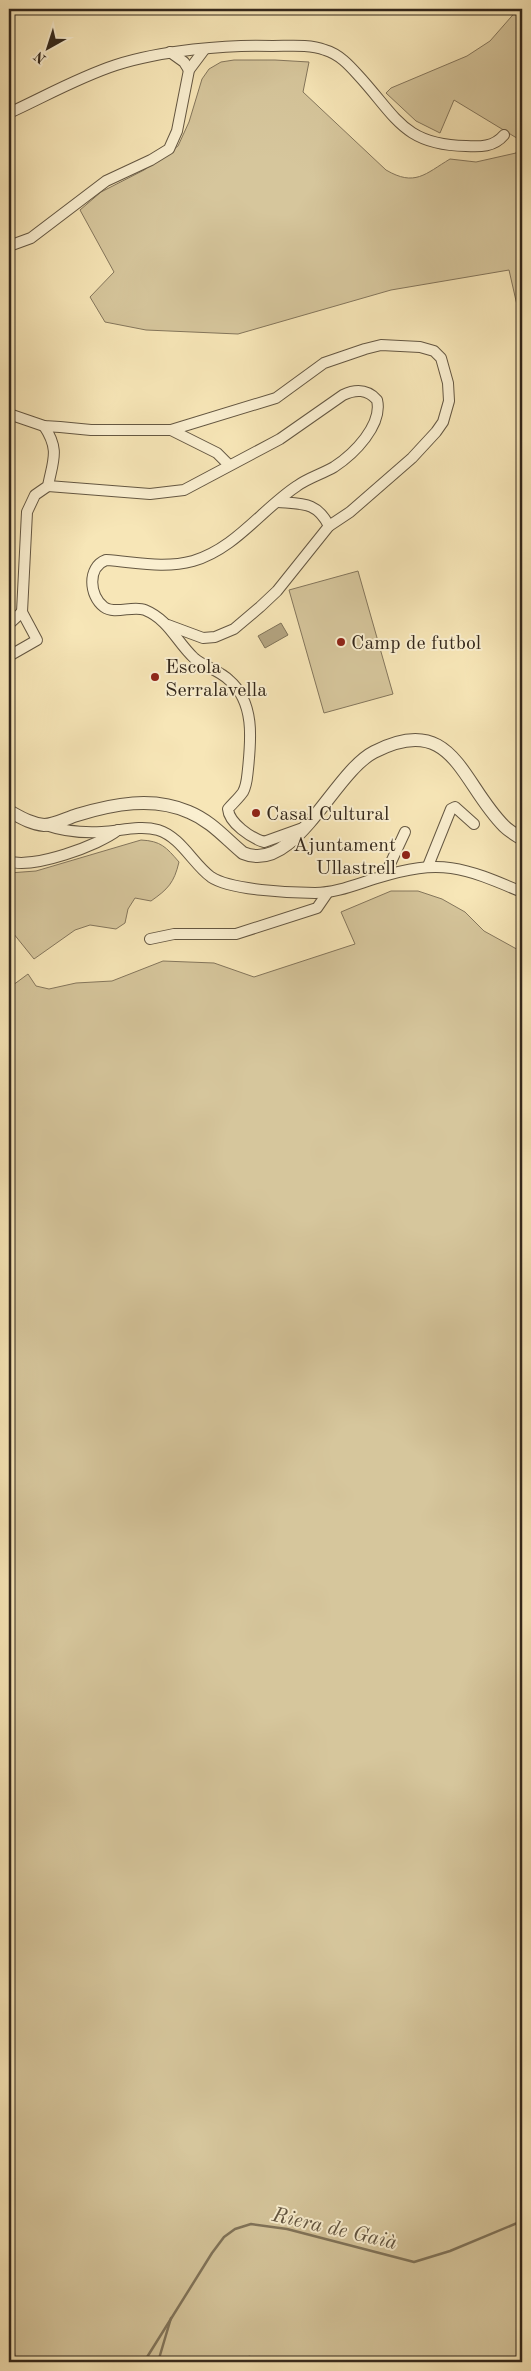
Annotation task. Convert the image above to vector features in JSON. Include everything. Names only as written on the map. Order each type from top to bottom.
[{"type":"street","points":[[9,113],[115,65],[170,52],[255,45],[324,49],[348,65],[400,124],[416,136],[443,145],[480,146],[498,141],[504,135]]},
{"type":"street","points":[[9,246],[31,238],[106,181],[151,160],[169,149],[177,131],[189,70],[204,50]]},
{"type":"street","points":[[170,52],[179,58],[189,70]]},
{"type":"street","points":[[9,414],[44,426],[91,430],[171,430],[276,398],[324,363],[365,348],[381,345],[403,345],[434,351],[443,363],[448,383],[449,401],[443,422],[427,444],[350,512],[329,526],[277,591],[234,629],[215,637],[203,638],[182,628],[168,626]]},
{"type":"street","points":[[9,656],[37,640],[22,612],[27,512],[35,495],[48,486],[168,493],[184,490],[228,464],[280,438],[343,395],[358,390],[374,397],[378,406],[377,417],[357,446],[335,466],[297,486],[221,547],[195,560],[163,565],[106,560],[100,562],[93,572],[92,578],[98,601],[102,606],[108,609],[144,609],[168,626],[194,658],[229,680],[238,690],[244,703],[252,745],[244,791],[228,809],[233,821],[258,840],[264,842],[303,828]]},
{"type":"street","points":[[44,426],[55,447],[48,486]]},
{"type":"street","points":[[171,430],[217,453],[228,464]]},
{"type":"street","points":[[278,502],[317,508],[323,513],[329,526]]},
{"type":"street","points":[[9,624],[22,612]]},
{"type":"street","points":[[46,825],[103,807],[131,803],[162,804],[181,809],[202,818],[243,854],[257,857],[273,854],[281,850],[303,828],[338,784],[362,759],[398,742],[420,740],[433,743],[451,756],[502,824],[522,839]]},
{"type":"street","points":[[428,866],[452,809],[455,807],[460,810],[474,824]]},
{"type":"street","points":[[9,811],[29,821],[64,830],[100,832],[145,828],[167,834],[178,842],[211,877],[230,886],[328,892],[385,875],[428,866],[440,866],[476,873],[522,892]]},
{"type":"street","points":[[9,861],[23,863],[40,860],[100,842],[118,830]]},
{"type":"street","points":[[385,875],[405,832]]},
{"type":"street","points":[[150,939],[174,934],[236,934],[317,908],[328,892]]},
{"type":"shaded area","points":[[518,9],[522,9],[522,327],[509,270],[391,290],[238,334],[146,330],[105,322],[90,297],[114,272],[80,210],[101,192],[144,170],[178,146],[189,122],[202,79],[209,69],[221,62],[234,60],[309,62],[303,92],[386,170],[405,178],[412,178],[426,174],[450,159],[476,162],[516,153],[520,140],[454,100],[440,133],[416,121],[386,93],[391,88],[467,56],[490,41]]},
{"type":"shaded area","name":"Camp de futbol","points":[[358,571],[393,694],[324,713],[289,590]]},
{"type":"shaded area","points":[[281,623],[288,635],[265,648],[258,636]]},
{"type":"shaded area","points":[[141,840],[158,843],[179,862],[175,875],[166,889],[151,901],[135,898],[128,909],[125,923],[116,929],[90,925],[75,930],[34,959],[9,928],[9,873],[36,871]]},
{"type":"shaded area","points":[[391,891],[418,891],[442,899],[465,912],[484,931],[522,952],[522,2362],[9,2362],[9,988],[28,974],[36,986],[49,989],[76,983],[112,981],[163,961],[214,963],[254,977],[355,944],[341,912]]},
{"type":"waterway","name":"Riera de Gaià","points":[[144,2362],[212,2253],[224,2237],[235,2229],[251,2224],[287,2229],[414,2262],[450,2251],[522,2221]]},
{"type":"waterway","name":"Riera de Gaià","points":[[9,2315],[15,2362]]},
{"type":"waterway","points":[[158,2362],[171,2318]]},
{"type":"waterway","points":[[240,2362],[249,2357],[263,2359],[266,2362]]},
{"type":"place","name":"Camp de futbol","points":[[341,642]]},
{"type":"place","name":"Escola Serralavella","points":[[155,677]]},
{"type":"place","name":"Casal Cultural","points":[[256,813]]},
{"type":"place","name":"Ajuntament Ullastrell","points":[[406,855]]}]
